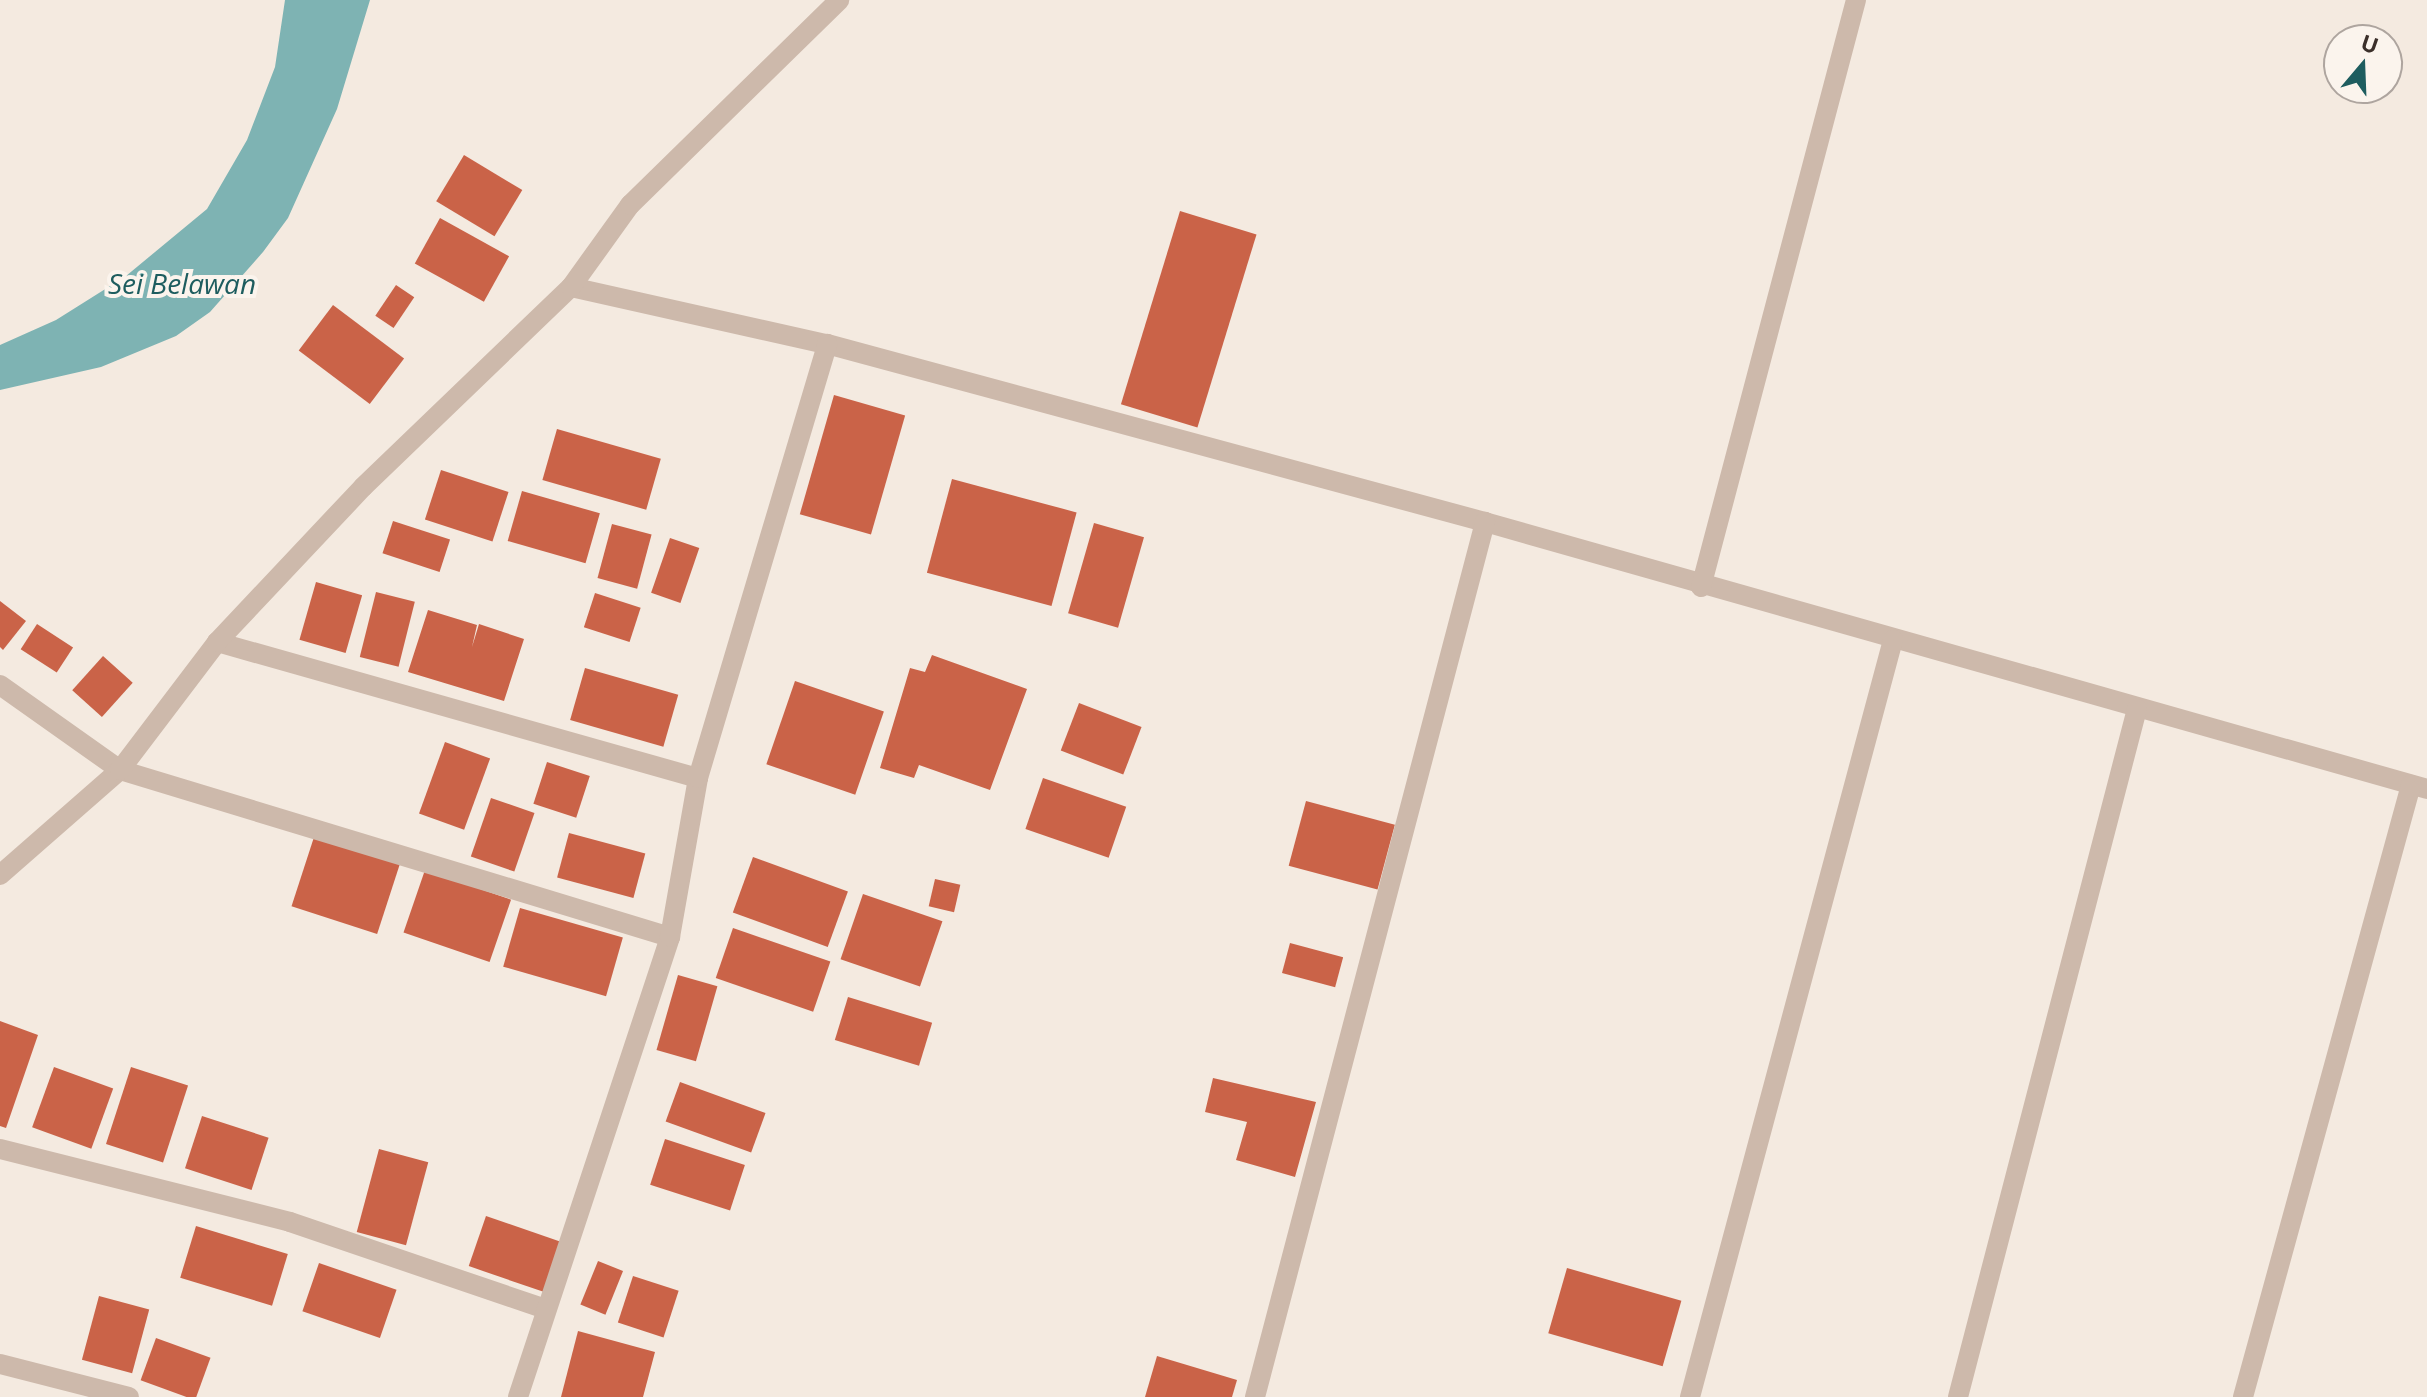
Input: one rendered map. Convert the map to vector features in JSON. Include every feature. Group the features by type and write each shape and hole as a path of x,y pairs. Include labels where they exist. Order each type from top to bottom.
{"street":[{"path":"0,875 120,770 217,642 363,487 571,287 630,205 839,0"},
{"path":"1701,587 1856,0"},
{"path":"571,287 827,344 1485,522 1701,587 2419,787 2243,1397"},
{"path":"518,1397 670,937 698,778 827,344"},
{"path":"1255,1397 1485,522"},
{"path":"1690,1397 1893,640"},
{"path":"217,642 698,778"},
{"path":"0,685 120,770 670,937"},
{"path":"1958,1397 2137,709"},
{"path":"0,1149 290,1222 546,1309"},
{"path":"0,1364 129,1397"}],"water":[{"name":"Sei Belawan","path":"285,0 370,0 337,109 288,218 263,252 210,312 176,336 101,367 0,390 0,345 56,320 126,276 207,209 247,140 275,67"}],"building":[{"path":"464,155 522,190 494,236 436,201"},
{"path":"1180,211 1257,234 1197,428 1121,404"},
{"path":"440,218 509,256 484,302 415,263"},
{"path":"396,285 414,297 394,328 375,316"},
{"path":"333,305 404,359 370,404 299,351"},
{"path":"834,395 905,415 871,535 800,514"},
{"path":"557,429 661,459 646,510 542,480"},
{"path":"441,470 509,492 492,541 425,519"},
{"path":"952,479 1077,512 1051,606 927,573"},
{"path":"522,491 600,513 586,563 508,541"},
{"path":"393,521 450,540 440,572 382,553"},
{"path":"1094,523 1144,537 1118,628 1068,613"},
{"path":"612,524 652,535 637,589 598,578"},
{"path":"670,538 699,548 680,603 651,593"},
{"path":"316,582 362,595 346,653 299,640"},
{"path":"376,592 415,602 399,667 360,657"},
{"path":"595,593 641,608 630,642 584,627"},
{"path":"0,601 26,621 3,650 0,647"},
{"path":"428,610 477,625 472,647 479,624 524,639 504,701 408,672"},
{"path":"37,624 73,647 57,673 21,649"},
{"path":"932,655 1027,689 990,790 919,765 914,778 880,768 910,668 925,672"},
{"path":"103,656 133,683 102,717 72,690"},
{"path":"585,668 678,695 663,747 570,720"},
{"path":"795,681 884,712 855,795 766,764"},
{"path":"1079,703 1142,727 1123,775 1061,751"},
{"path":"445,742 490,758 464,830 419,813"},
{"path":"547,762 590,776 576,818 533,804"},
{"path":"1043,778 1126,807 1109,858 1025,829"},
{"path":"491,798 534,813 514,872 471,857"},
{"path":"1306,801 1395,825 1378,890 1289,866"},
{"path":"569,833 645,853 633,898 557,877"},
{"path":"315,834 401,862 377,934 292,906"},
{"path":"753,857 848,892 828,947 733,912"},
{"path":"425,870 511,900 490,962 404,932"},
{"path":"935,879 960,885 954,912 929,906"},
{"path":"863,894 942,921 920,987 841,959"},
{"path":"520,908 623,937 606,996 503,967"},
{"path":"733,928 830,962 813,1012 716,978"},
{"path":"1290,943 1343,957 1335,987 1282,973"},
{"path":"678,975 717,986 696,1061 657,1050"},
{"path":"848,997 932,1023 919,1066 835,1040"},
{"path":"0,1021 38,1035 6,1128 0,1126"},
{"path":"54,1067 113,1089 91,1149 32,1127"},
{"path":"131,1067 188,1086 163,1163 106,1144"},
{"path":"1213,1078 1316,1102 1295,1177 1236,1160 1247,1122 1205,1112"},
{"path":"680,1082 766,1113 751,1153 666,1121"},
{"path":"202,1116 269,1138 252,1190 185,1168"},
{"path":"665,1139 745,1165 730,1211 650,1185"},
{"path":"379,1149 428,1162 406,1245 357,1232"},
{"path":"486,1216 561,1242 543,1292 469,1266"},
{"path":"196,1226 288,1254 272,1306 180,1278"},
{"path":"598,1261 623,1271 605,1315 580,1305"},
{"path":"319,1263 397,1290 380,1338 302,1311"},
{"path":"1567,1268 1681,1301 1663,1366 1548,1333"},
{"path":"633,1276 679,1291 664,1337 618,1323"},
{"path":"99,1296 149,1309 132,1373 82,1360"},
{"path":"578,1331 655,1352 643,1397 561,1397"},
{"path":"156,1338 211,1358 196,1397 187,1397 141,1380"},
{"path":"1157,1356 1237,1380 1232,1397 1145,1397"}]}
